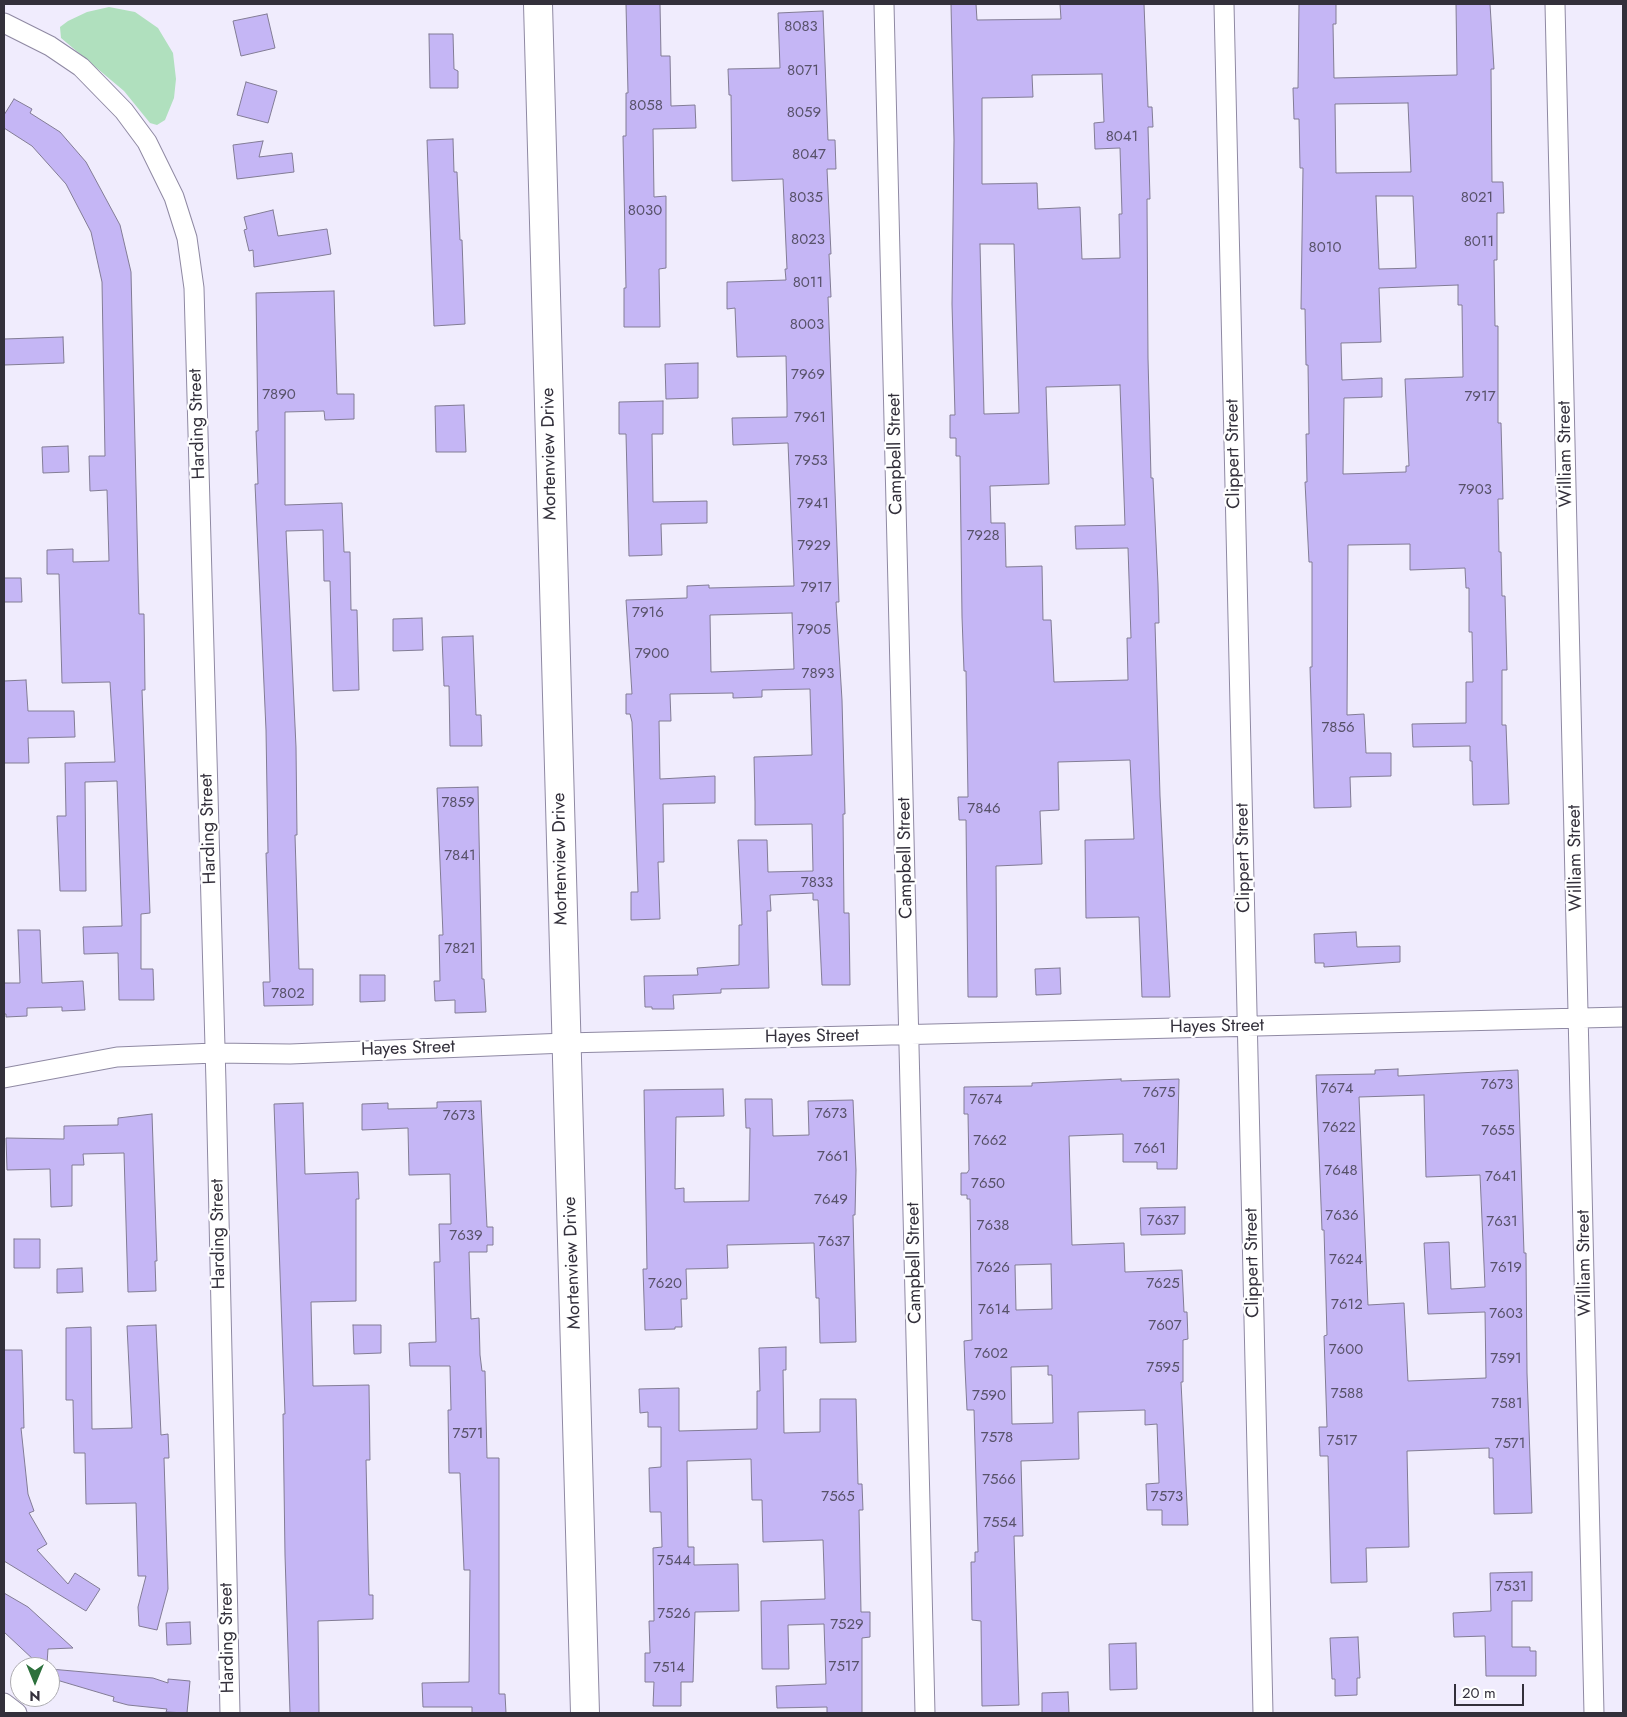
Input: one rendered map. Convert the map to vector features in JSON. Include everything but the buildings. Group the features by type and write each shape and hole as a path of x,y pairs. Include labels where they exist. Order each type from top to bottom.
{"street":[{"name":"Mortenview Drive","path":"538,4 585,1713"},
{"name":"Campbell Street","path":"884,4 925,1713"},
{"name":"Clippert Street","path":"1224,4 1263,1713"},
{"name":"William Street","path":"1555,4 1580,1019 1594,1713"},
{"name":"Harding Street","path":"4,24 50,46 81,67 124,111 161,167 174,197 187,238 194,288 215,1053 230,1713"},
{"name":"Hayes Street","path":"4,1078 117,1057 215,1053 290,1054 566,1043 1623,1017"},
{"path":"4,1703 17,1713"}],"green space":[{"path":"109,7 135,12 158,28 173,53 176,79 174,98 165,120 157,125 150,123 124,91 61,38 60,27 68,21 87,12"}]}
